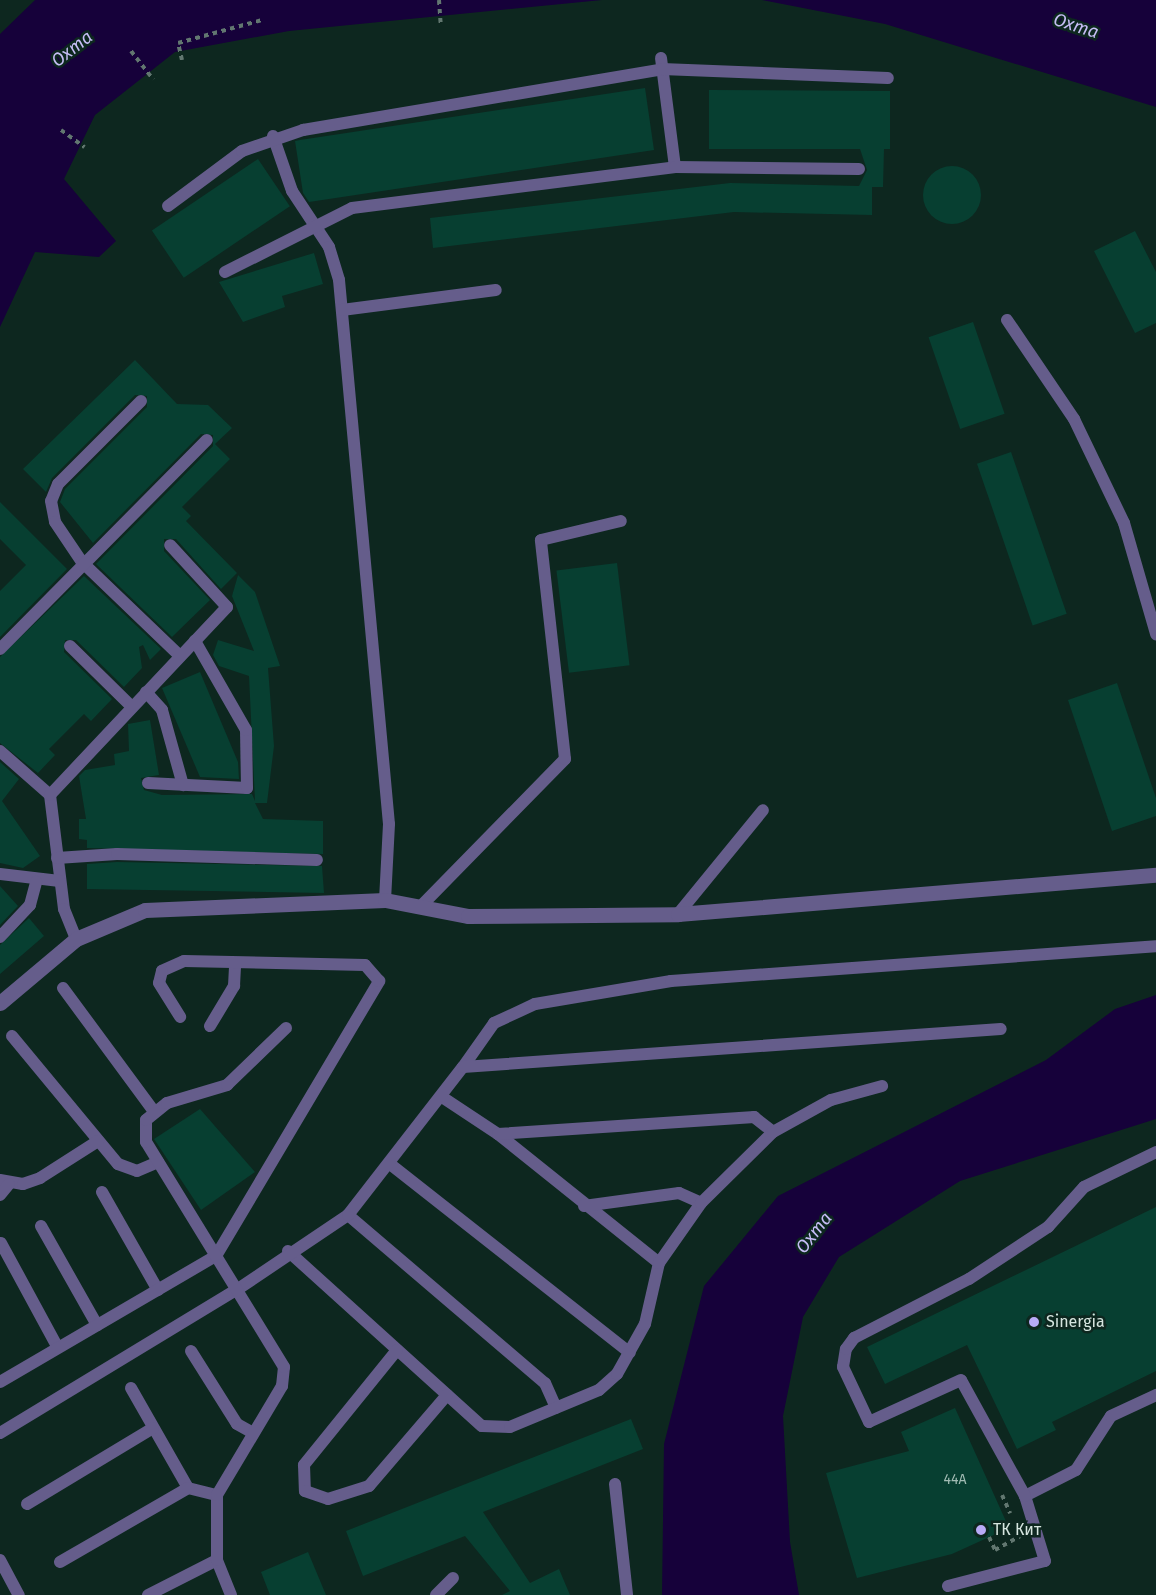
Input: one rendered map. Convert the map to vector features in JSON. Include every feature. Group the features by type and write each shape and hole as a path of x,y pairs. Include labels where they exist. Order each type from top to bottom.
{"street":[{"path":"0,1003 76,939 145,910 386,900 423,904 468,916 678,914 1156,875"}],"lane":[{"path":"661,64 675,167"},
{"path":"168,206 242,151 273,136 661,64 888,78"},
{"path":"273,136 280,166 311,225 329,248 342,310 389,824 386,900"},
{"path":"225,272 311,225 352,208 675,167 859,169"},
{"path":"342,310 496,290"},
{"path":"1007,320 1074,419 1124,523 1156,634"},
{"path":"141,401 58,484 51,501 55,522 82,562 180,656"},
{"path":"0,649 82,562 207,440"},
{"path":"423,904 565,759 541,540 621,521"},
{"path":"50,795 227,607 170,545"},
{"path":"148,783 247,788 246,730 195,641"},
{"path":"70,646 132,707"},
{"path":"146,692 162,710 183,785"},
{"path":"0,751 50,795 68,926 76,939"},
{"path":"678,914 764,810"},
{"path":"57,858 117,854 317,860"},
{"path":"0,874 36,882 60,881"},
{"path":"0,937 30,905 36,882"},
{"path":"0,1433 238,1289 288,1251 348,1215 442,1097 494,1023 534,1004 671,981 1156,946"},
{"path":"0,1382 216,1256 379,981 365,965 236,965 184,961 162,971 159,983 180,1017"},
{"path":"210,1026 231,994 236,965"},
{"path":"63,988 153,1110"},
{"path":"231,1595 217,1560 218,1495 282,1386 284,1367 146,1142 146,1120 153,1110 227,1085 286,1028"},
{"path":"463,1067 1001,1029"},
{"path":"12,1036 98,1141 127,1169 148,1169 158,1162"},
{"path":"288,1251 482,1426 495,1430 556,1408 599,1389 630,1353 645,1324 659,1263 701,1203 773,1132 831,1100 882,1086"},
{"path":"442,1097 498,1134 584,1206 659,1263"},
{"path":"498,1134 754,1117 773,1132"},
{"path":"0,1195 4,1182 40,1178 98,1141"},
{"path":"948,1586 1045,1561 1025,1496 961,1380 869,1422 843,1367 846,1349 854,1338 969,1279 1048,1227 1084,1187 1156,1152"},
{"path":"390,1164 630,1353"},
{"path":"102,1192 158,1290"},
{"path":"584,1206 679,1193 701,1203"},
{"path":"348,1215 545,1383 556,1408"},
{"path":"41,1226 97,1325"},
{"path":"1,1243 58,1348"},
{"path":"397,1350 304,1466 305,1491 328,1499 369,1486 447,1395"},
{"path":"191,1352 237,1424 253,1433"},
{"path":"131,1388 188,1488"},
{"path":"1025,1496 1076,1470 1111,1416 1156,1395"},
{"path":"27,1504 153,1428"},
{"path":"615,1484 627,1595"},
{"path":"60,1562 188,1488 218,1495"},
{"path":"0,1560 19,1595"},
{"path":"148,1595 217,1560"},
{"path":"436,1595 453,1578"}],"path":[{"path":"439,0 441,26"},
{"path":"182,60 178,44 261,20"},
{"path":"131,51 153,79"},
{"path":"61,130 84,147"},
{"path":"1011,1516 997,1484 1014,1475"},
{"path":"989,1538 995,1550 1020,1538 1016,1527"}],"water":[{"name":"Охта","path":"35,0 602,0 289,31 175,52 95,115 64,179 116,241 99,257 35,252 0,327 0,34"},
{"name":"Охта","path":"762,0 1156,0 1156,107 885,24"},
{"name":"Охта","path":"1156,995 1156,1119 960,1181 839,1257 803,1317 783,1416 790,1542 799,1595 662,1595 664,1444 704,1286 778,1196 1046,1060 1115,1009"}],"building":[{"path":"645,88 654,150 309,202 303,193 295,141"},
{"path":"709,90 890,91 890,149 884,149 883,187 872,187 872,215 734,212 433,248 430,218 730,183 859,186 867,170 860,149 709,149"},
{"path":"258,159 290,206 184,278 152,231"},
{"path":"952,166 963,168 976,179 981,195 979,206 968,219 952,224 941,222 928,211 923,195 925,184 936,171"},
{"path":"1135,231 1156,272 1156,323 1135,333 1094,251"},
{"path":"314,253 323,284 282,296 285,307 243,322 219,282"},
{"path":"973,322 1005,414 960,429 929,337"},
{"path":"135,360 177,404 208,405 232,428 215,444 230,459 182,507 191,516 186,521 237,573 221,589 176,539 164,539 164,551 210,600 172,637 96,564 213,446 213,435 201,434 93,543 60,502 65,489 147,407 147,396 135,395 52,478 46,492 23,469"},
{"path":"1011,452 1067,614 1033,625 977,464"},
{"path":"0,502 67,569 0,637 0,591 26,565 0,539"},
{"path":"617,563 630,665 569,673 556,570"},
{"path":"238,575 255,592 280,666 268,668 274,746 267,803 255,803 263,819 323,821 323,854 87,848 87,840 79,839 79,819 86,819 79,776 85,770 115,765 114,754 129,751 128,724 150,720 159,775 141,778 144,790 162,795 252,794 255,801 249,676 219,666 213,655 218,640 254,651 232,596"},
{"path":"84,576 161,649 150,660 143,645 139,647 142,668 124,687 76,640 65,640 64,652 112,699 91,721 84,714 49,749 55,755 38,773 0,743 0,657"},
{"path":"200,672 238,762 239,779 200,777 162,688"},
{"path":"1117,683 1156,798 1156,816 1112,831 1068,700"},
{"path":"0,762 19,779 2,801 40,856 23,868 0,863"},
{"path":"117,862 322,866 324,893 87,889 87,864"},
{"path":"0,886 18,906 0,925"},
{"path":"29,918 44,936 0,974 0,945"},
{"path":"200,1109 255,1172 201,1210 154,1139"},
{"name":"Sinergia","path":"1156,1207 1156,1371 1052,1422 1056,1430 1017,1449 967,1345 885,1384 867,1347"},
{"path":"955,1408 1009,1528 952,1554 857,1578 826,1473 909,1451 901,1432"},
{"path":"631,1419 643,1449 483,1512 530,1583 559,1569 570,1595 502,1595 510,1591 465,1536 363,1576 346,1531"},
{"path":"308,1552 326,1595 270,1595 261,1572"}],"place":[{"name":"Sinergia","path":"1034,1322"},
{"name":"ТК Кит","path":"981,1530"}]}
